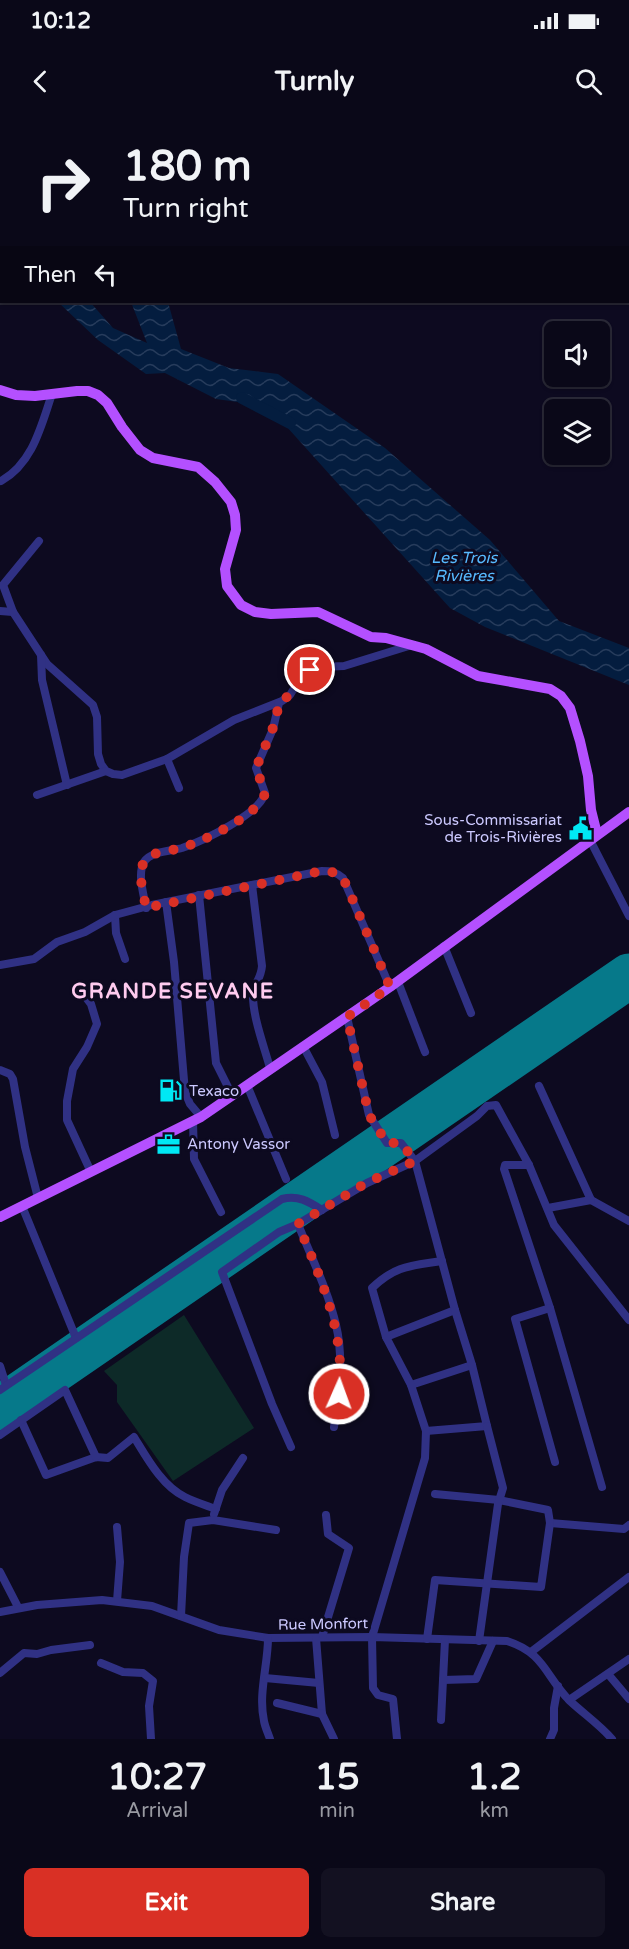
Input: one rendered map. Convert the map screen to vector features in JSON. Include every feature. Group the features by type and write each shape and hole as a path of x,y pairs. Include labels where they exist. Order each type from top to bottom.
{"main road":[{"path":"0,390 16,395 35,396 88,391 98,395 107,403 140,450 153,458 198,468 216,482 231,502 235,514 237,530 225,569 227,586 241,605 255,612 270,614 318,612 371,637 386,638 426,649 478,676 550,689 561,696 570,708 580,741 588,776 594,837"},
{"path":"0,1217 197,1119 394,985 629,812"}],"street":[{"path":"1,481 18,469 29,454 52,394"},
{"path":"39,541 3,585 13,612 41,655 54,671 93,705 98,724 98,754 106,771"},
{"path":"0,611 13,612"},
{"path":"37,795 106,771 122,775 167,759 234,720 279,703 290,695 300,679 310,670 344,666 412,645"},
{"path":"41,655 42,680 67,785"},
{"path":"146,908 141,870 144,861 151,855 194,843 238,821 260,804 265,793 256,768 275,723 279,703"},
{"path":"167,759 179,788"},
{"path":"594,837 629,916"},
{"path":"0,965 34,959 57,942 85,932 115,915 166,902 322,871 338,873 346,884 425,1052"},
{"path":"252,885 262,966 253,996 270,1068"},
{"path":"199,895 216,1063 232,1095"},
{"path":"166,902 177,984 184,1092 197,1119 194,1160 221,1212"},
{"path":"115,915 116,933 125,959"},
{"path":"444,946 471,1013"},
{"path":"78,987 91,1004 97,1024 87,1047 73,1069 67,1101 67,1120 91,1172"},
{"path":"347,1017 369,1115 387,1143 401,1143 415,1161 455,1311 472,1365 503,1488 499,1500 479,1641"},
{"path":"303,1046 322,1082 335,1135"},
{"path":"0,1070 10,1074 13,1079 29,1164 38,1198"},
{"path":"247,1085 286,1179"},
{"path":"540,1086 591,1200 629,1221"},
{"path":"291,1448 222,1272 279,1232 298,1224 366,1183 415,1161 492,1104 496,1105 529,1165 554,1225 629,1320"},
{"path":"529,1165 505,1165 504,1169 550,1308 602,1487"},
{"path":"0,1366 3,1388 282,1199 290,1197 305,1199 322,1210"},
{"path":"548,1208 591,1200"},
{"path":"22,1206 76,1338"},
{"path":"298,1224 326,1292 336,1326 341,1377 334,1427"},
{"path":"397,1739 393,1699 378,1695 373,1688 372,1637 425,1458 426,1431 411,1385 386,1337 372,1288 397,1268 442,1260"},
{"path":"550,1308 515,1319 555,1462"},
{"path":"386,1337 455,1311"},
{"path":"411,1385 472,1365"},
{"path":"0,1435 65,1390 96,1457"},
{"path":"21,1420 46,1475 96,1457 108,1458 134,1437 159,1476 173,1489 183,1497 216,1509"},
{"path":"426,1431 487,1426"},
{"path":"213,1520 222,1490 243,1458"},
{"path":"427,1639 435,1580 541,1587 550,1523 548,1510 499,1500 435,1494"},
{"path":"326,1515 328,1534 349,1548 319,1638 322,1714 334,1739"},
{"path":"181,1616 184,1557 189,1523 213,1520 276,1530"},
{"path":"550,1523 624,1529 629,1525"},
{"path":"117,1527 120,1562 117,1601"},
{"path":"0,1572 18,1607"},
{"path":"531,1652 629,1577"},
{"name":"Rue Monfort","path":"0,1612 18,1607 81,1601 117,1601 152,1606 219,1630 268,1638 372,1637 507,1641 531,1652 569,1700 612,1739"},
{"path":"268,1638 268,1659 263,1691 264,1720 270,1739"},
{"path":"441,1720 445,1640"},
{"path":"443,1680 473,1681 476,1679 493,1641"},
{"path":"0,1673 24,1653 37,1654 90,1645"},
{"path":"569,1700 629,1659"},
{"path":"101,1663 123,1672 143,1673 153,1680 149,1706 150,1739"},
{"path":"608,1674 629,1699"},
{"path":"265,1678 319,1683"},
{"path":"550,1739 554,1730 554,1708 558,1686"},
{"path":"277,1703 322,1714"}],"green space":[{"path":"184,1315 254,1428 173,1481 117,1402 117,1385 104,1371"}],"water":[{"name":"Les Trois Rivières","path":"59,303 91,303 113,328 147,343 131,303 168,303 181,349 229,368 278,374 385,448 490,540 559,621 629,648 629,685 485,627 450,608 268,406 216,399 165,373 146,374 98,340"}],"waterway":[{"name":"Les Trois Rivières","path":"242,398 290,423"}],"runway":[{"path":"0,1408 629,976"}],"place":[{"name":"Sous-Commissariat de Trois-Rivières","path":"580,829"},
{"name":"Texaco","path":"171,1091"},
{"name":"Antony Vassor","path":"169,1144"}],"district":[{"name":"GRANDE SEVANE","path":"173,991"}],"route":[{"path":"310,670 300,679 290,695 279,703 275,723 256,768 265,793 260,804 238,821 194,843 151,855 144,861 141,877 146,908 199,895 322,871 338,873 346,884 390,987 347,1017 369,1115 387,1143 401,1143 415,1161 366,1183 298,1224 326,1292 336,1326 341,1377 339,1394"}]}
